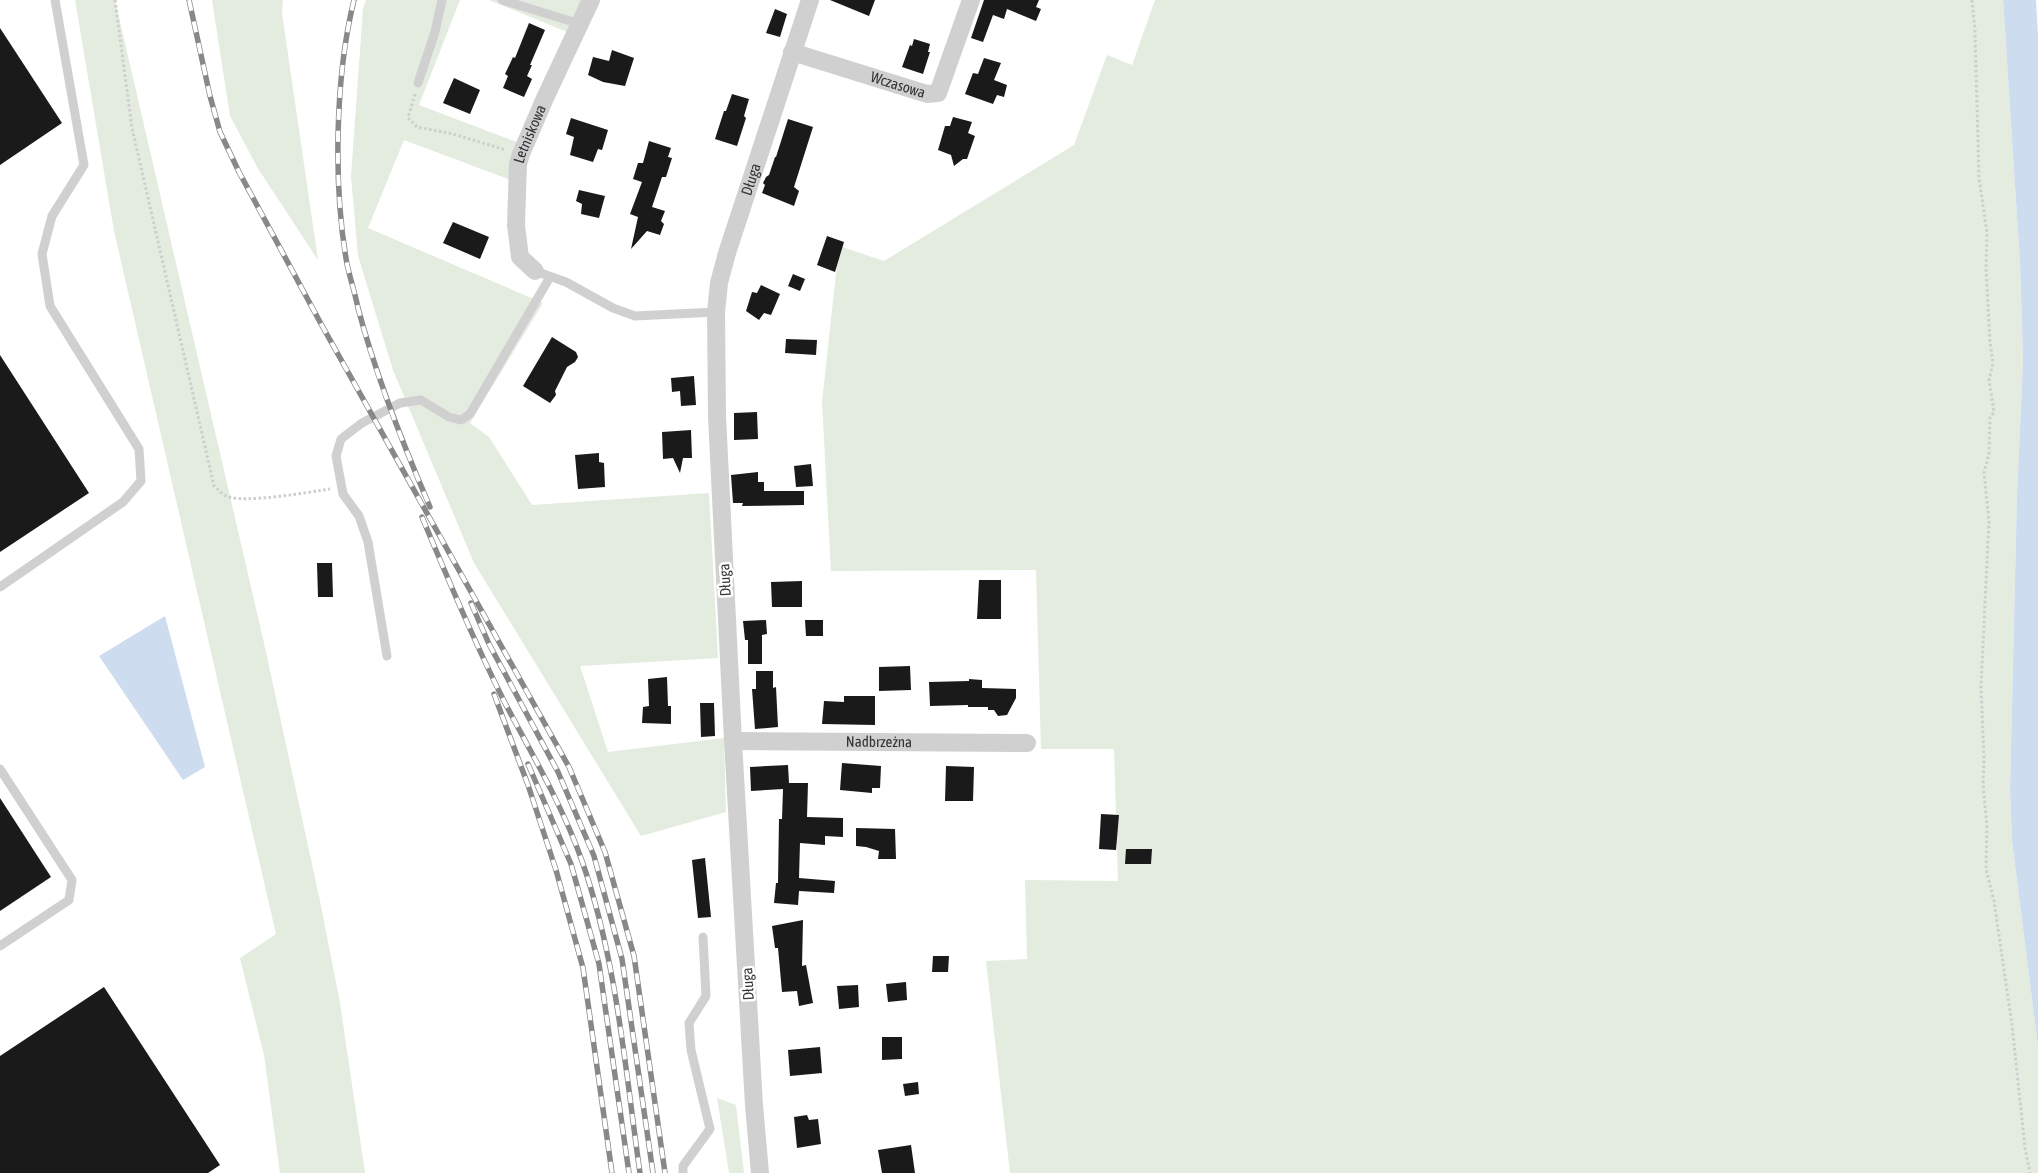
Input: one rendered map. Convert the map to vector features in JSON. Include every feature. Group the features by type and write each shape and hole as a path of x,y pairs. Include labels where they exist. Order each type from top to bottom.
{"street":[{"name":"Letniskowa","path":"543,274 520,257 516,216 518,164 545,98 591,0"},
{"name":"Długa","path":"760,1173 754,1105 733,742 717,416 716,312 719,284 726,253 810,0"},
{"name":"Wczasowa","path":"792,52 927,94 938,93 971,0"},
{"name":"Nadbrzeżna","path":"733,742 1027,743"}],"lane":[{"path":"0,587 123,502 141,481 139,449 50,306 42,254 52,216 84,165 55,0"},
{"path":"418,84 435,32 442,0"},
{"path":"502,0 580,24"},
{"path":"386,656 368,542 359,516 343,494 336,456 341,439 362,423 400,402 421,400 449,417 461,420 470,414 543,274 566,282 606,305 635,316 716,312"},
{"path":"0,769 72,880 69,900 0,946"},
{"path":"683,1173 683,1166 699,1142 710,1130 691,1050 689,1023 706,996 703,937"}],"path":[{"path":"115,0 132,128 214,486 226,496 248,498 271,497 342,487"},
{"path":"1972,0 1975,32 1980,178 1987,233 1986,269 1993,363 1989,380 1994,412 1990,418 1989,454 1984,473 1989,521 1981,686 1983,784 1987,827 1986,870 1994,901 2012,1025 2025,1148 2030,1173"},
{"path":"418,84 408,118 417,127 452,134 521,154"}],"shaded area":[{"path":"75,0 115,0 264,643 320,901 340,1003 365,1173 280,1173 264,1055 240,958 276,934 114,231"},
{"path":"212,0 283,0 282,13 318,260 257,167 230,116"},
{"path":"366,0 460,0 419,105 519,143 511,180 404,140 368,228 543,303 470,423 489,437 532,505 709,493 718,658 580,666 608,752 724,738 726,812 641,836 474,563 393,370 358,256 351,176 363,9"},
{"path":"489,0 598,0 582,38"},
{"path":"1155,0 2003,0 2020,263 2023,361 2017,494 2010,790 2012,841 2038,1047 2038,1173 1010,1173 986,961 1027,959 1025,880 1118,881 1114,749 1041,749 1036,570 831,571 822,402 839,246 884,261 1074,145 1107,55 1132,65"},
{"path":"717,1098 736,1105 744,1173 729,1173"}],"water":[{"path":"2003,0 2036,0 2038,36 2038,1047 2012,841 2010,790 2017,494 2023,361 2020,263"},
{"path":"165,616 205,767 183,780 99,656"}],"building":[{"path":"830,0 875,0 869,16"},
{"path":"984,0 1039,0 1036,7 1041,9 1036,21 1007,9 1004,19 993,15 983,42 971,38"},
{"path":"775,9 787,14 780,37 766,33"},
{"path":"529,23 545,30 530,65 532,65 527,76 532,79 524,97 503,88 508,76 505,74 513,57 515,58"},
{"path":"0,28 62,123 0,165"},
{"path":"914,39 930,44 928,52 930,52 923,74 902,67"},
{"path":"612,50 634,58 625,86 603,82 588,75 593,57 609,61"},
{"path":"984,58 1001,63 994,80 1007,85 1004,97 997,95 993,104 965,94 973,73 978,74"},
{"path":"454,78 480,90 470,114 443,103"},
{"path":"732,94 749,99 744,116 746,118 737,146 715,139"},
{"path":"953,117 972,122 968,133 975,136 967,159 963,159 954,166 951,155 938,150 945,126 950,126"},
{"path":"571,118 608,130 602,150 598,149 593,162 570,155 574,137 566,134"},
{"path":"788,119 813,127 794,187 799,191 794,206 762,193 765,185 763,183 769,175"},
{"path":"649,141 671,148 668,157 672,158 666,177 662,177 652,207 665,211 661,221 664,224 660,235 647,231 631,249 638,217 630,214 642,182 633,179 638,163 643,163"},
{"path":"579,190 605,196 599,218 581,214 582,204 576,201"},
{"path":"453,222 489,237 480,259 443,243"},
{"path":"827,236 844,242 835,272 817,265"},
{"path":"793,274 805,279 800,291 788,286"},
{"path":"761,285 780,294 771,315 764,313 759,320 746,311 752,292 757,293"},
{"path":"552,337 576,352 578,357 575,362 567,367 555,391 556,395 550,403 523,386"},
{"path":"786,339 817,340 816,355 785,353"},
{"path":"0,355 89,493 0,552"},
{"path":"694,376 696,405 681,406 680,391 672,392 671,378"},
{"path":"757,412 758,439 734,440 734,413"},
{"path":"691,430 692,458 683,458 680,473 673,458 663,459 662,432"},
{"path":"599,453 599,462 604,463 605,487 578,489 575,455"},
{"path":"811,464 813,486 796,487 794,466"},
{"path":"758,472 758,482 764,482 764,491 804,491 804,505 742,506 743,503 733,503 731,475"},
{"path":"317,563 332,563 333,597 318,597"},
{"path":"979,580 1001,580 1001,619 977,619"},
{"path":"802,581 802,607 772,607 771,582"},
{"path":"766,620 767,634 762,635 762,664 748,664 748,640 745,640 743,621"},
{"path":"805,620 823,620 823,636 806,636"},
{"path":"910,666 911,690 879,691 879,667"},
{"path":"756,671 773,671 773,688 776,687 778,727 755,729 752,689 756,689"},
{"path":"667,677 668,706 671,706 671,724 642,723 643,707 649,706 648,679"},
{"path":"969,679 982,680 982,688 1016,689 1016,698 1007,715 998,716 994,710 988,710 988,707 968,707 968,705 930,706 929,682 969,681"},
{"path":"844,696 875,696 875,725 822,724 824,701 844,702"},
{"path":"700,703 714,703 715,736 701,737"},
{"path":"842,763 881,766 880,788 872,788 872,793 840,790"},
{"path":"788,765 789,783 808,783 807,817 843,818 843,837 825,836 825,845 800,843 799,878 835,881 834,893 799,891 798,905 774,903 776,883 778,883 779,819 782,819 783,789 751,791 750,767"},
{"path":"946,766 974,767 973,801 945,801"},
{"path":"0,798 51,877 0,911"},
{"path":"1101,814 1119,815 1116,850 1099,849"},
{"path":"856,828 895,829 896,859 878,859 879,851 856,846"},
{"path":"1126,849 1152,849 1151,864 1125,864"},
{"path":"705,858 711,917 698,918 692,860"},
{"path":"803,920 802,966 806,965 813,1003 799,1006 797,991 782,992 778,948 775,948 772,926"},
{"path":"933,956 949,956 948,972 932,972"},
{"path":"906,982 907,1000 888,1002 886,984"},
{"path":"858,985 859,1007 839,1009 837,986"},
{"path":"104,987 220,1165 208,1173 0,1173 0,1056"},
{"path":"882,1037 902,1037 902,1059 882,1060"},
{"path":"820,1047 822,1073 790,1076 788,1050"},
{"path":"918,1082 919,1094 905,1096 903,1084"},
{"path":"807,1115 809,1120 818,1119 821,1144 797,1148 794,1117"},
{"path":"911,1145 915,1173 882,1173 878,1150"}],"railway":[{"path":"189,0 210,96 220,132 239,172 320,322 569,767 605,852 634,956 665,1173"},
{"path":"354,0 343,63 338,132 340,201 347,264 381,384 430,507"},
{"path":"422,517 482,656 556,799 582,861 604,937 612,976 640,1173"},
{"path":"471,603 489,644 558,772 594,856 622,959 653,1173"},
{"path":"494,694 528,785 556,870 583,968 612,1173"},
{"path":"528,764 571,864 599,964 629,1173"}]}
